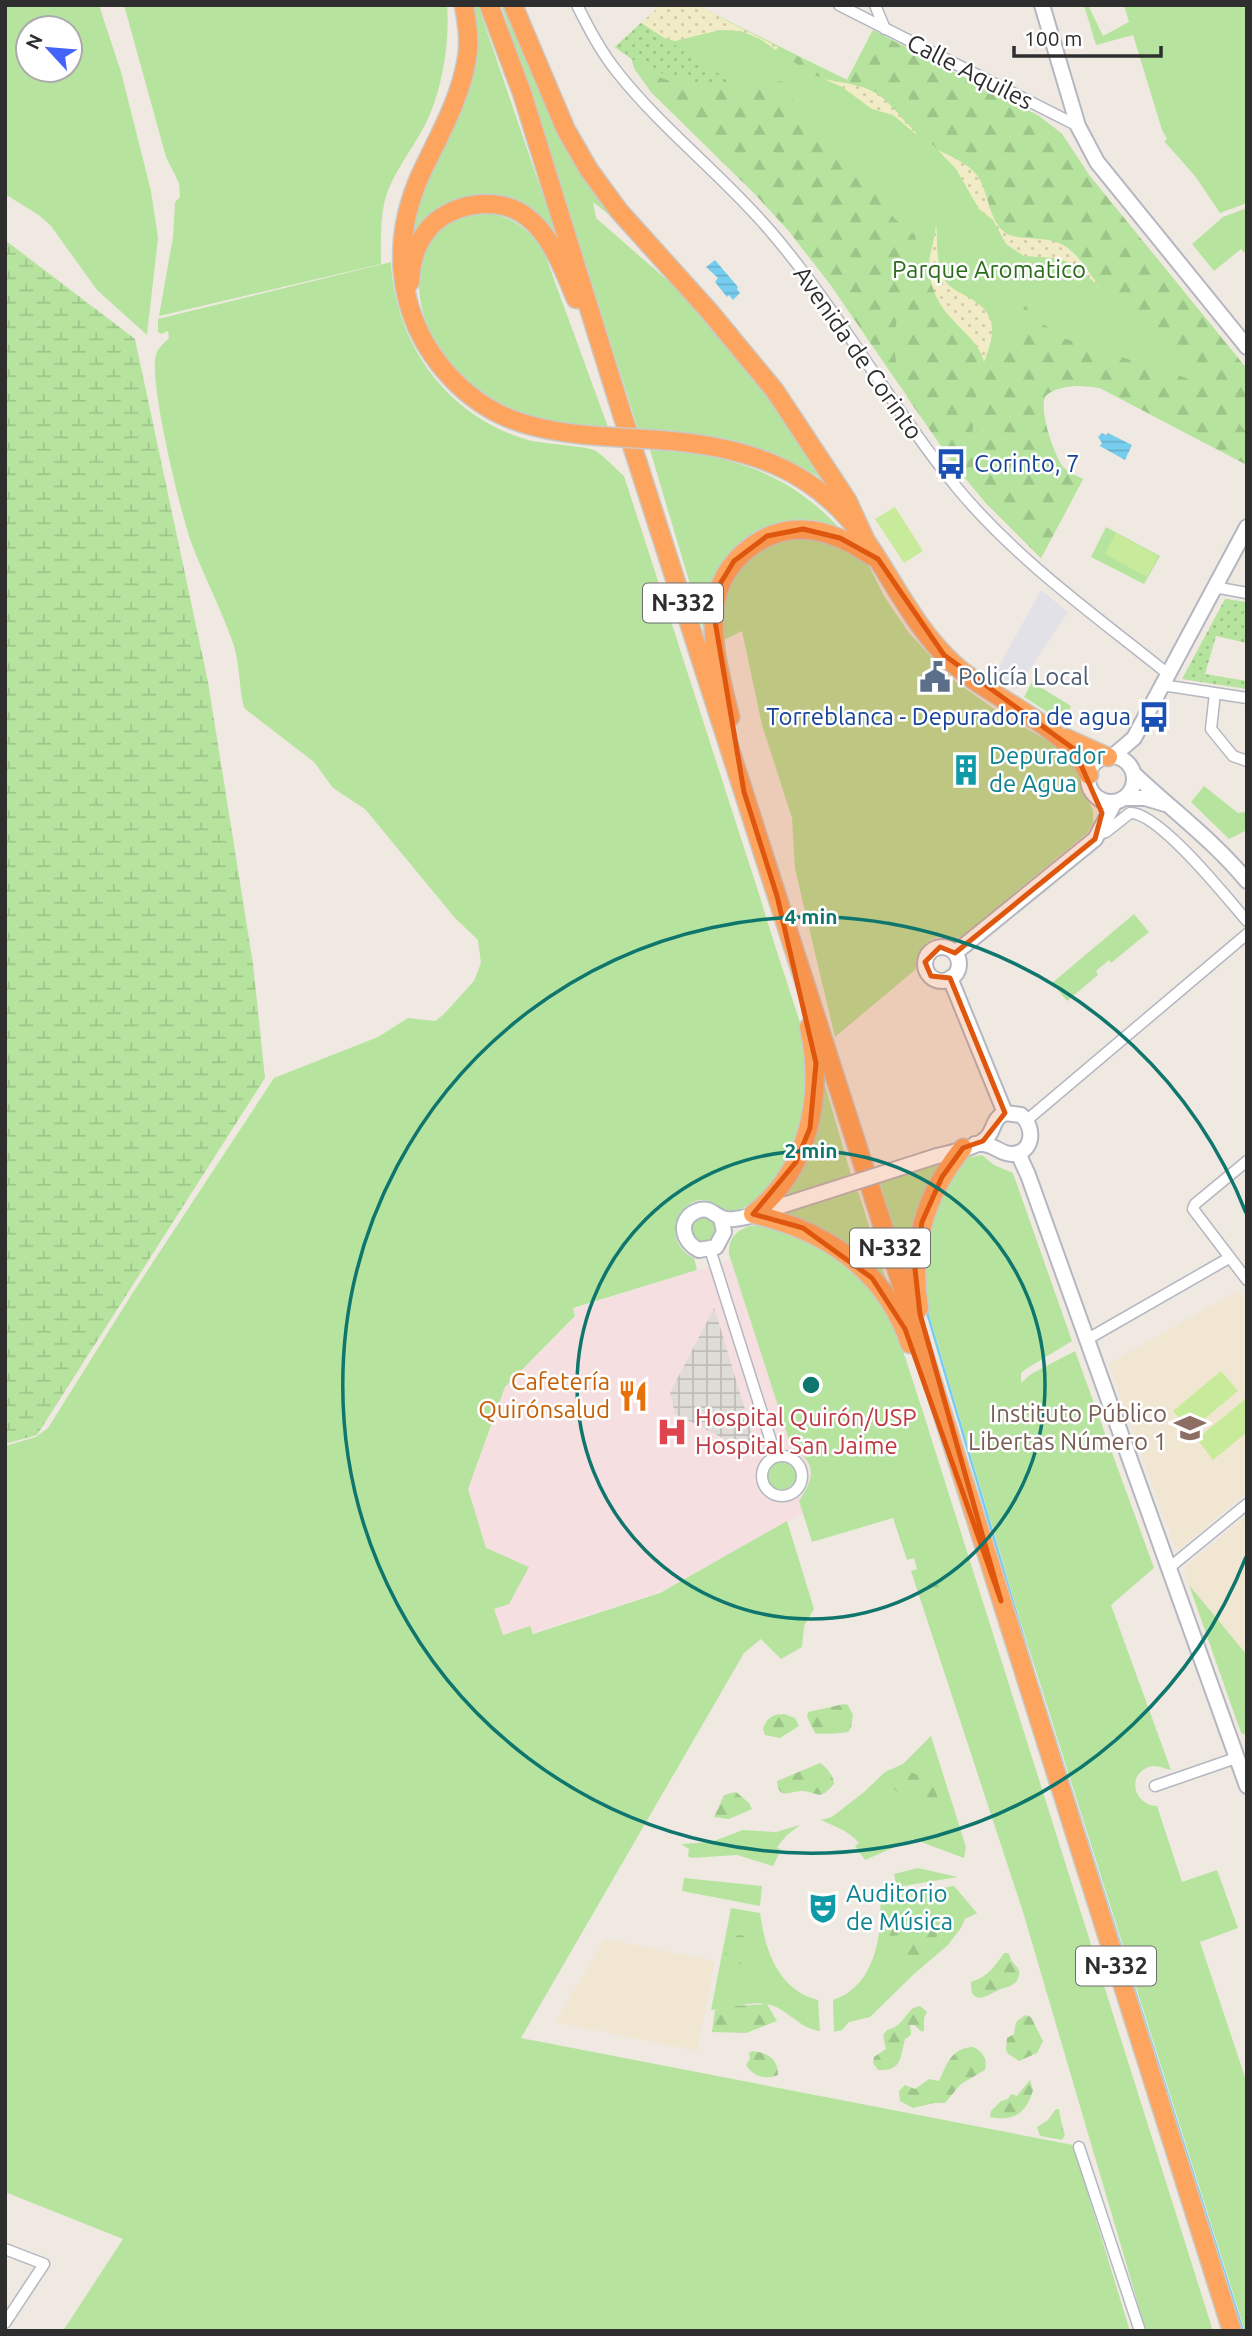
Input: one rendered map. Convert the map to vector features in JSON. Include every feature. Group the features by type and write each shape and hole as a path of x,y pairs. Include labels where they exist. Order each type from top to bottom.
{"highway":[{"path":"464,5 469,35 463,78 447,121 412,197 401,246 402,281 413,321 429,350 450,377 462,390 491,411 534,428 598,436 701,443 729,448 782,467 813,486 844,514 865,539 917,623 944,655 983,687 1058,735 1079,754 1088,775"},
{"name":"N-332","path":"489,5 522,93 1232,2331"},
{"path":"513,5 566,130 589,170 619,211 709,311 775,391 847,500 865,539"},
{"path":"413,321 411,266 415,250 427,230 443,217 467,206 494,205 524,214 556,254 583,316 612,397 622,414"},
{"path":"744,792 741,763 720,669 715,630 716,599 727,573 734,561 757,542 776,532 790,529 827,533 878,559"},
{"path":"1058,735 1110,756"},
{"path":"745,1216 776,1190 796,1162 810,1128 816,1089 816,1063 811,1038 782,934 777,896"},
{"name":"N-332","path":"969,1146 942,1177 922,1222 916,1258 916,1288 920,1314 1001,1601"},
{"path":"745,1216 788,1222 818,1235 851,1258 872,1278 889,1301 905,1329 1001,1601"}],"street":[{"name":"Avenida de Corinto","path":"577,5 601,51 627,84 732,188 772,233 827,304 920,441 960,491 1018,553 1165,680"},
{"path":"839,5 886,29"},
{"name":"Calle Aquiles","path":"875,5 886,29 1078,126"},
{"path":"1042,5 1078,126 1097,162 1247,347"},
{"path":"1247,527 1133,739 1093,765 1088,775 1091,791 1099,799 1101,828 1105,832 1130,813 1143,815 1188,852 1247,921"},
{"path":"1214,587 1247,593"},
{"path":"1165,680 1247,698"},
{"path":"1215,693 1211,729 1233,756 1247,761"},
{"path":"955,953 1101,828 1120,800 1132,789 1133,739"},
{"path":"1110,756 1124,760 1168,805 1207,836 1247,881"},
{"path":"1099,799 1145,798 1168,805"},
{"path":"1027,1120 1247,934"},
{"path":"940,947 951,949 955,953 959,967 950,978 940,981 931,976 925,962 930,952 940,947"},
{"path":"950,978 1004,1114"},
{"path":"1016,1113 1027,1120 1031,1138 1017,1153 1005,1153 992,1140 994,1121 1004,1114 1016,1113"},
{"path":"722,1225 992,1140"},
{"path":"1017,1153 1028,1175 1169,1568 1241,1754 1247,1786"},
{"path":"1247,1161 1193,1208 1247,1280"},
{"path":"705,1209 711,1211 722,1225 720,1243 710,1249 699,1250 689,1243 684,1233 686,1221 694,1212 705,1209"},
{"path":"710,1249 776,1458"},
{"path":"1086,1340 1230,1258"},
{"path":"776,1458 791,1459 801,1470 800,1485 788,1495 773,1494 764,1482 766,1465 776,1458"},
{"path":"1169,1568 1247,1504"},
{"path":"1155,1786 1241,1754"},
{"path":"1079,2147 1140,2331"},
{"path":"5,2249 44,2264 5,2323"}],"highlighted area":[{"path":"803,529 840,538 878,559 944,655 1074,749 1102,813 1095,839 955,953 940,947 925,962 931,976 950,978 1005,1113 983,1141 963,1148 942,1177 922,1222 915,1269 920,1314 1001,1601 905,1329 872,1278 803,1228 753,1214 796,1162 810,1128 816,1063 777,896 744,792 714,615 720,584 734,561 767,536"}],"shaded area":[{"path":"1041,590 1068,612 1016,690 993,677"},
{"name":"Hospital Quirón/USP Hospital San Jaime","path":"733,1259 869,1477 660,1592 485,1648 431,1592 505,1388 576,1316 573,1309"},
{"name":"Instituto Público Libertas Número 1","path":"1237,1291 1247,1297 1247,1492 1179,1549 1175,1547 1109,1364"},
{"path":"714,1308 759,1456 675,1414 670,1393"},
{"path":"1247,1516 1247,1655 1189,1585 1184,1568"},
{"path":"605,1939 715,1961 697,2051 555,2022"}],"green space":[{"path":"5,5 99,5 121,72 151,191 158,238 147,335 97,290 51,226 5,194"},
{"path":"124,5 447,5 446,51 436,99 424,127 387,193 382,219 381,264 159,316 173,237 175,202 180,197 179,183 166,157"},
{"path":"472,5 478,5 563,254 487,197 407,243 417,199 449,128"},
{"path":"501,5 507,5 629,231 593,202 596,218 691,301 746,364 827,482 758,448 690,433 638,429"},
{"name":"Parque Aromatico","path":"661,5 696,5 847,80 873,30 1039,116 1062,134 1089,175 1247,369 1247,465 1100,388 1072,386 1052,391 1044,400 1044,409 1052,443 1064,468 1083,479 1041,558 984,501 955,466 830,284 788,230 651,92 635,70 631,58 615,47"},
{"path":"1084,5 1088,5 1103,36 1129,22 1124,5 1247,5 1247,203 1220,213 1195,176 1164,141 1167,139 1133,35 1096,45"},
{"path":"641,23 724,77 739,83 689,81 658,72 628,57 615,47"},
{"path":"873,30 904,47 903,88 913,128 882,95 813,75 776,50 778,47 847,80"},
{"path":"908,49 1039,116 1062,134 1089,175 1247,369 1247,424 1213,387 1190,374 1154,329 1115,310 1083,265 1064,246 1049,239 1011,235 1003,230 994,218 979,179 973,171 938,150 920,132 907,92"},
{"path":"632,63 656,76 696,88 724,90 781,81 824,141 874,173 885,206 895,219 915,235 917,249 916,274 896,323 895,350 900,386 830,284 788,230 651,92"},
{"path":"1247,208 1247,255 1241,249 1214,271 1192,244 1223,217"},
{"path":"485,213 504,217 519,225 544,252 608,427 544,421 507,408 467,380 450,363 436,343 420,301 422,260 430,243 443,228 461,218"},
{"path":"5,240 135,339 208,682 253,964 265,1078 37,1435 5,1444"},
{"path":"391,262 403,321 415,348 431,373 451,395 473,414 499,429 528,440 596,451 624,476 800,1024 807,1055 802,1116 784,1165 774,1180 748,1206 730,1211 700,1200 693,1202 680,1213 675,1227 677,1242 694,1258 697,1270 573,1308 575,1316 505,1387 468,1489 486,1548 529,1567 509,1604 494,1609 503,1635 530,1626 533,1634 660,1593 787,1521 814,1609 804,1626 802,1647 781,1659 761,1639 744,1653 521,2038 1073,2145 1130,2331 63,2331 123,2239 5,2192 5,1446 36,1437 48,1428 132,1294 274,1078 378,1037 408,1018 435,1021 474,981 481,963 478,940 455,918 365,809 333,788 314,762 244,708 234,646 186,527 173,477 157,390 156,355 169,338 168,331 161,334 158,332 158,319"},
{"path":"928,265 932,286 941,305 975,343 984,362 976,395 973,427 977,492 955,466 907,397 900,353 900,331 910,298"},
{"path":"1019,298 1037,320 1066,339 1186,378 1206,389 1247,433 1247,465 1100,388 1072,386 1052,391 1046,395 1043,409 1052,443 1064,468 1083,479 1041,558 984,501 978,466 976,436 979,402 988,366 1005,354 1014,337 1019,318"},
{"path":"650,450 731,461 779,480 822,511 842,531 820,522 798,520 764,529 748,538 734,550 713,579 706,600 703,628"},
{"path":"895,507 923,551 904,563 875,519"},
{"path":"1106,527 1160,556 1144,584 1091,557"},
{"path":"1116,533 1158,556 1147,577 1105,554"},
{"path":"789,534 818,536 858,555 869,566 884,596 909,633 952,679 1000,713 1065,751 1079,771 1081,789 1093,810 1093,823 1087,833 961,937 938,937 927,942 917,957 916,969 835,1037 795,869 792,818 762,725 742,631 720,642 724,594 748,555"},
{"path":"1225,599 1247,602 1247,643 1216,636 1205,674 1247,681 1247,689 1182,679"},
{"path":"1032,682 1071,706 1063,722 1024,697"},
{"path":"1204,786 1238,813 1245,812 1247,830 1229,839 1191,802"},
{"path":"1134,914 1149,932 1111,963 1109,960 1096,971 1098,975 1067,1001 1052,983"},
{"path":"822,1075 851,1175 776,1199"},
{"path":"969,1154 971,1157 982,1155 994,1165 1013,1173 1072,1341 1021,1373 1021,1383 1031,1374 1075,1351 1154,1568 1111,1605 1171,1770 1152,1766 1142,1771 1135,1783 1138,1795 1143,1801 1157,1806 1182,1882 1217,1870 1238,1928 1200,1942 1247,2083 1247,2331 1024,1633 925,1301 927,1240 931,1222 944,1189"},
{"path":"940,1164 941,1167 908,1273 880,1182"},
{"path":"858,1191 889,1289 844,1244 819,1228 786,1215 786,1212"},
{"path":"704,1217 713,1221 717,1230 713,1239 704,1243 695,1239 691,1230 695,1221"},
{"path":"749,1226 769,1227 795,1234 848,1265 878,1298 897,1335 1213,2331 1146,2331 1023,1912 911,1571 917,1569 914,1558 907,1560 893,1518 812,1542 799,1501 810,1478 810,1467 790,1443 729,1254 734,1236"},
{"path":"1221,1371 1238,1391 1190,1431 1173,1411"},
{"path":"1245,1399 1247,1432 1213,1460 1197,1439"},
{"path":"782,1462 792,1466 796,1476 792,1486 782,1490 772,1486 768,1476 772,1466"},
{"path":"933,1583 942,1587 946,1596 942,1605 933,1609 924,1605 920,1596 924,1587"},
{"path":"1189,1585 1247,1655 1246,1735 1241,1733"},
{"path":"848,1705 853,1715 848,1732 815,1733 807,1717 808,1712"},
{"path":"784,1714 795,1718 799,1726 780,1738 765,1735 763,1729 768,1719"},
{"path":"931,1736 966,1847 964,1858 913,1839 865,1860 855,1846 859,1843 855,1839 821,1820 832,1817 885,1772 903,1764"},
{"path":"820,1763 830,1772 834,1781 825,1793 819,1795 798,1791 786,1794 780,1791 777,1781"},
{"path":"898,1770 914,1773 933,1786 938,1801 937,1810 915,1804 896,1791 890,1778"},
{"path":"736,1792 752,1809 729,1819 714,1817 724,1795"},
{"path":"800,1825 777,1847 781,1850 773,1866 737,1855 691,1858 688,1856 689,1849 681,1844 711,1842 743,1830 776,1832"},
{"path":"918,1868 958,1877 897,1887 894,1874"},
{"path":"684,1878 762,1886 760,1906 682,1891"},
{"path":"954,1886 977,1913 965,1919 948,1945 870,2017 849,2022 842,2030 834,2032 833,2000 858,1984 873,1958 880,1928 880,1898"},
{"path":"892,1907 906,1922 902,1932 896,1936 884,1934 882,1930 882,1919"},
{"path":"731,1908 760,1913 770,1954 783,1978 804,1995 818,2000 820,2031 805,2026 766,2004 711,2010"},
{"path":"932,1931 937,1934 936,1940 923,1960 907,1970 896,1962 892,1953 896,1947 908,1947 920,1933"},
{"path":"742,1935 747,1939 748,1947 744,1963 737,1965 725,1959 726,1947 731,1945 736,1936"},
{"path":"1004,1953 1008,1953 1019,1970 1017,1981 986,1996 977,1997 971,1982 987,1974"},
{"path":"767,2004 777,2021 746,2033 712,2032 715,2010"},
{"path":"920,2006 927,2012 924,2030 922,2032 910,2025 911,2035 905,2039 899,2062 892,2068 878,2070 873,2063 874,2057 886,2049 883,2035 899,2024 913,2008"},
{"path":"1025,2015 1031,2017 1043,2041 1037,2053 1019,2061 1008,2054 1007,2038 1014,2034 1016,2022"},
{"path":"973,2047 984,2056 985,2070 961,2084 945,2103 913,2108 900,2101 899,2091 905,2085 915,2089 929,2079 939,2081 947,2063 955,2054"},
{"path":"752,2051 771,2058 778,2075 756,2075 746,2065"},
{"path":"1030,2080 1033,2090 1023,2110 1012,2117 990,2117 991,2111 1001,2101 1008,2099 1011,2094 1017,2096"},
{"path":"1056,2109 1059,2109 1065,2135 1062,2140 1040,2136 1037,2127 1048,2120"}],"sand":[{"path":"661,5 696,5 778,47 776,50 741,31 720,30 675,41 664,38 641,23"},
{"path":"824,79 859,86 876,93 893,107 917,135 893,115 872,109 842,87"},
{"path":"938,150 962,162 980,179 994,218 1003,231 1015,236 1061,244 1083,263 1100,288 1075,264 1055,258 1024,256 1006,244 993,220 979,209 956,169"},
{"path":"936,223 942,276 952,288 982,307 991,321 992,336 984,362 975,344 947,314 934,291 929,266"}],"water":[{"path":"715,260 738,287 740,293 733,300 729,295 727,297 715,282 718,278 706,267"},
{"path":"1102,433 1108,433 1132,445 1125,460 1100,446 1102,443 1098,437"}],"waterway":[{"path":"926,1309 1034,1673 1243,2331"}],"place":[{"name":"Corinto, 7","path":"951,464"},
{"name":"Policía Local","path":"935,677"},
{"name":"Torreblanca - Depuradora de agua","path":"1154,717"},
{"name":"Depurador de Agua","path":"966,770"},
{"name":"Cafetería Quirónsalud","path":"633,1396"},
{"name":"Instituto Público Libertas Número 1","path":"1190,1428"},
{"name":"Hospital Quirón/USP Hospital San Jaime","path":"672,1432"},
{"name":"Auditorio de Música","path":"823,1908"}]}
